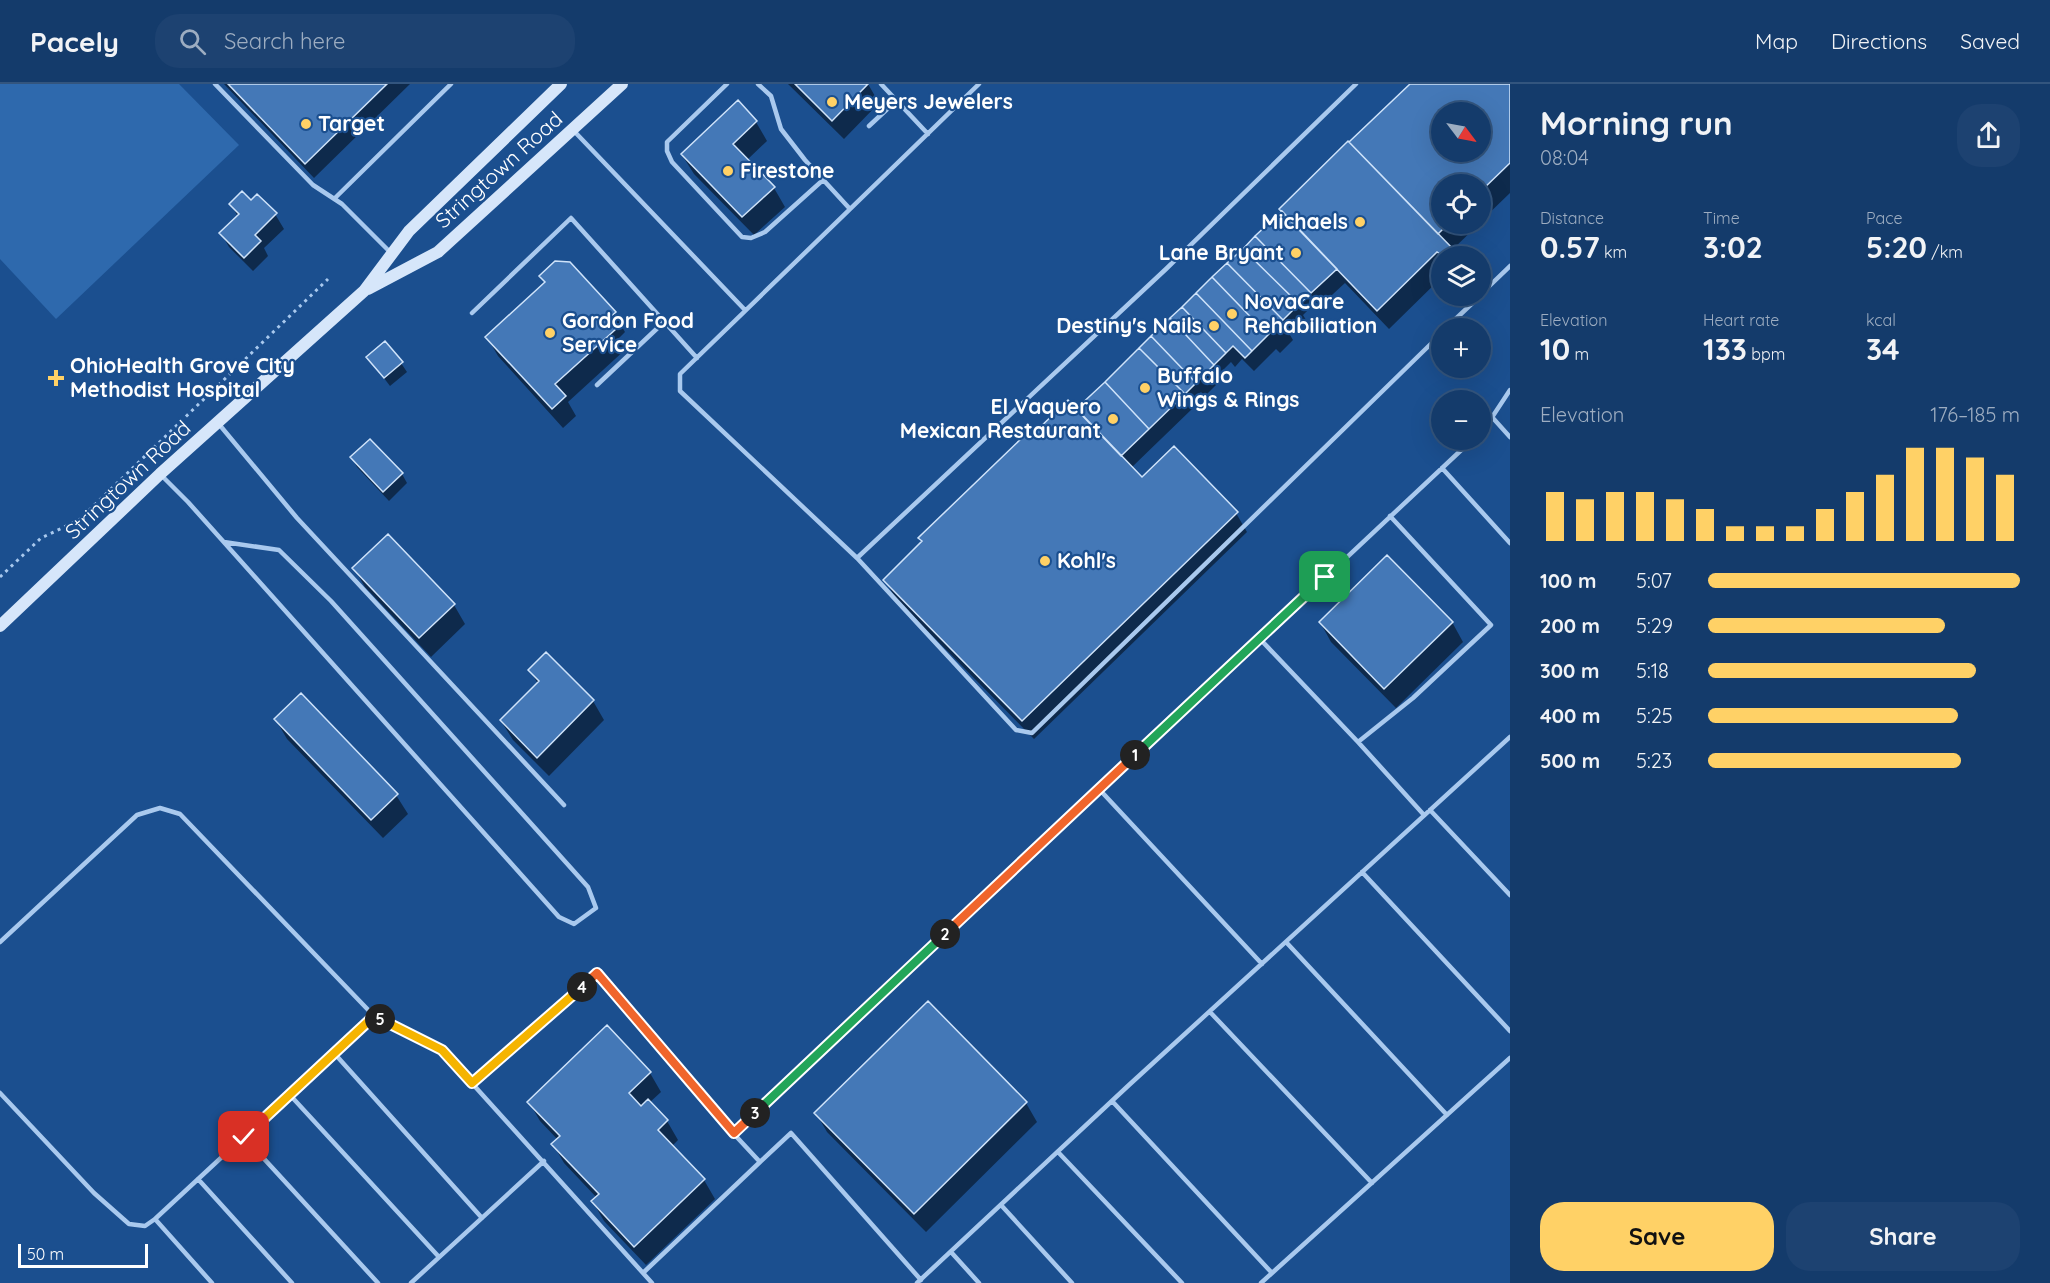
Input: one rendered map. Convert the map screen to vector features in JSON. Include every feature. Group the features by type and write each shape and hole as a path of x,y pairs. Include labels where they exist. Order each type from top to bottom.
{"main road":[{"name":"Stringtown Road","path":"0,626 160,474 364,291 410,231 561,84"},
{"name":"Stringtown Road","path":"364,291 438,252 622,84"}],"lane":[{"path":"216,84 313,185 342,204 392,254"},
{"path":"334,199 451,84"},
{"path":"728,84 667,142 667,151 672,162 742,237 751,238 765,232 824,180"},
{"path":"758,84 771,96 781,129 805,160 850,209"},
{"path":"881,84 928,134"},
{"path":"979,84 680,374 680,391 857,558 1016,730 1032,733 1431,344"},
{"path":"857,558 1166,269 1356,84"},
{"path":"869,126 897,100"},
{"path":"573,129 745,310"},
{"path":"472,313 571,218 697,358"},
{"path":"1491,284 1510,266"},
{"path":"1456,318 1469,306"},
{"path":"597,385 664,322"},
{"path":"1510,390 1492,417 1510,437"},
{"path":"218,423 297,518 564,806"},
{"path":"734,1133 1461,450"},
{"path":"1442,468 1510,543"},
{"path":"160,474 224,542 559,917 574,924 596,908 588,887 331,601 279,550 224,542"},
{"path":"1358,742 1413,698 1491,625 1390,516"},
{"path":"1260,639 1424,815"},
{"path":"643,1273 791,1133 919,1281 1112,1101 1510,738"},
{"path":"1099,789 1262,964"},
{"path":"0,942 137,815 160,808 180,814 374,1016 442,1050 652,1283"},
{"path":"1430,810 1510,895"},
{"path":"1362,872 1510,1031"},
{"path":"1286,942 1447,1115"},
{"path":"472,1083 597,973 760,1162"},
{"path":"1210,1012 1372,1183"},
{"path":"0,1094 94,1193 129,1224 145,1226 374,1016"},
{"path":"334,1053 482,1218"},
{"path":"1261,1283 1510,1058"},
{"path":"290,1095 440,1257"},
{"path":"1112,1101 1272,1273"},
{"path":"244,1137 378,1283"},
{"path":"1058,1152 1182,1283"},
{"path":"411,1283 544,1161"},
{"path":"198,1179 292,1283"},
{"path":"1001,1205 1072,1283"},
{"path":"155,1219 212,1283"},
{"path":"951,1252 979,1283"}],"path":[{"path":"0,577 41,538 79,520 328,279"}],"shaded area":[{"path":"0,84 179,84 239,145 56,319 0,259"}],"building":[{"name":"Target","path":"228,84 387,84 305,164"},
{"name":"Meyers Jewelers","path":"795,84 868,84 832,121"},
{"path":"1410,84 1510,84 1510,163 1491,181 1491,174 1431,174 1431,227 1349,142"},
{"name":"Firestone","path":"738,100 757,121 733,144 775,187 742,217 681,154"},
{"name":"Michaels","path":"1348,141 1431,226 1431,234 1438,234 1450,246 1431,246 1431,258 1377,311 1279,209"},
{"path":"242,191 251,200 257,194 277,213 255,235 261,241 244,258 219,233 239,214 229,204"},
{"name":"Lane Bryant","path":"1282,211 1337,269 1311,293 1255,236"},
{"path":"1255,236 1311,293 1299,304 1243,249"},
{"path":"1243,249 1299,304 1283,320 1227,263"},
{"name":"Gordon Food Service","path":"555,261 570,262 616,312 607,320 616,329 555,384 566,396 552,409 485,337 545,282 539,276"},
{"path":"1227,263 1283,320 1268,335 1212,277"},
{"name":"NovaCare Rehabiliation","path":"1212,277 1268,335 1252,351 1196,293"},
{"name":"Destiny's Nails","path":"1196,293 1252,351 1245,358 1233,346 1226,353 1182,307"},
{"path":"1182,307 1226,353 1214,365 1170,318"},
{"path":"1170,318 1214,365 1196,383 1151,336"},
{"path":"1151,336 1196,383 1185,394 1139,348"},
{"path":"385,341 403,362 384,378 366,357"},
{"name":"Buffalo Wings & Rings","path":"1139,348 1185,394 1149,429 1105,382"},
{"name":"El Vaquero Mexican Restaurant","path":"1105,382 1149,429 1121,456 1076,409"},
{"name":"Kohl's","path":"1068,400 1142,477 1174,446 1238,512 1022,721 883,580 922,541 918,538 1025,435 1029,438"},
{"path":"370,439 403,473 383,492 350,457"},
{"path":"388,534 455,604 419,638 352,568"},
{"path":"1387,555 1453,622 1384,689 1319,622"},
{"path":"546,652 594,700 537,758 500,720 539,681 528,670"},
{"path":"301,693 398,794 371,820 274,719"},
{"path":"928,1001 1027,1102 914,1214 814,1113"},
{"path":"607,1025 651,1072 629,1093 641,1106 648,1099 668,1120 658,1130 705,1179 634,1247 591,1201 599,1194 551,1144 560,1136 527,1102"}],"place":[{"name":"Meyers Jewelers","path":"832,102"},
{"name":"Target","path":"306,124"},
{"name":"Firestone","path":"728,171"},
{"name":"Michaels","path":"1360,222"},
{"name":"Lane Bryant","path":"1296,253"},
{"name":"NovaCare Rehabiliation","path":"1232,314"},
{"name":"Destiny's Nails","path":"1214,326"},
{"name":"Gordon Food Service","path":"550,333"},
{"name":"OhioHealth Grove City Methodist Hospital","path":"56,378"},
{"name":"Buffalo Wings & Rings","path":"1145,388"},
{"name":"El Vaquero Mexican Restaurant","path":"1113,419"},
{"name":"Kohl's","path":"1045,561"}],"route":[{"path":"244,1137 374,1016 442,1050 472,1083 597,973 734,1133 1325,577"}]}
